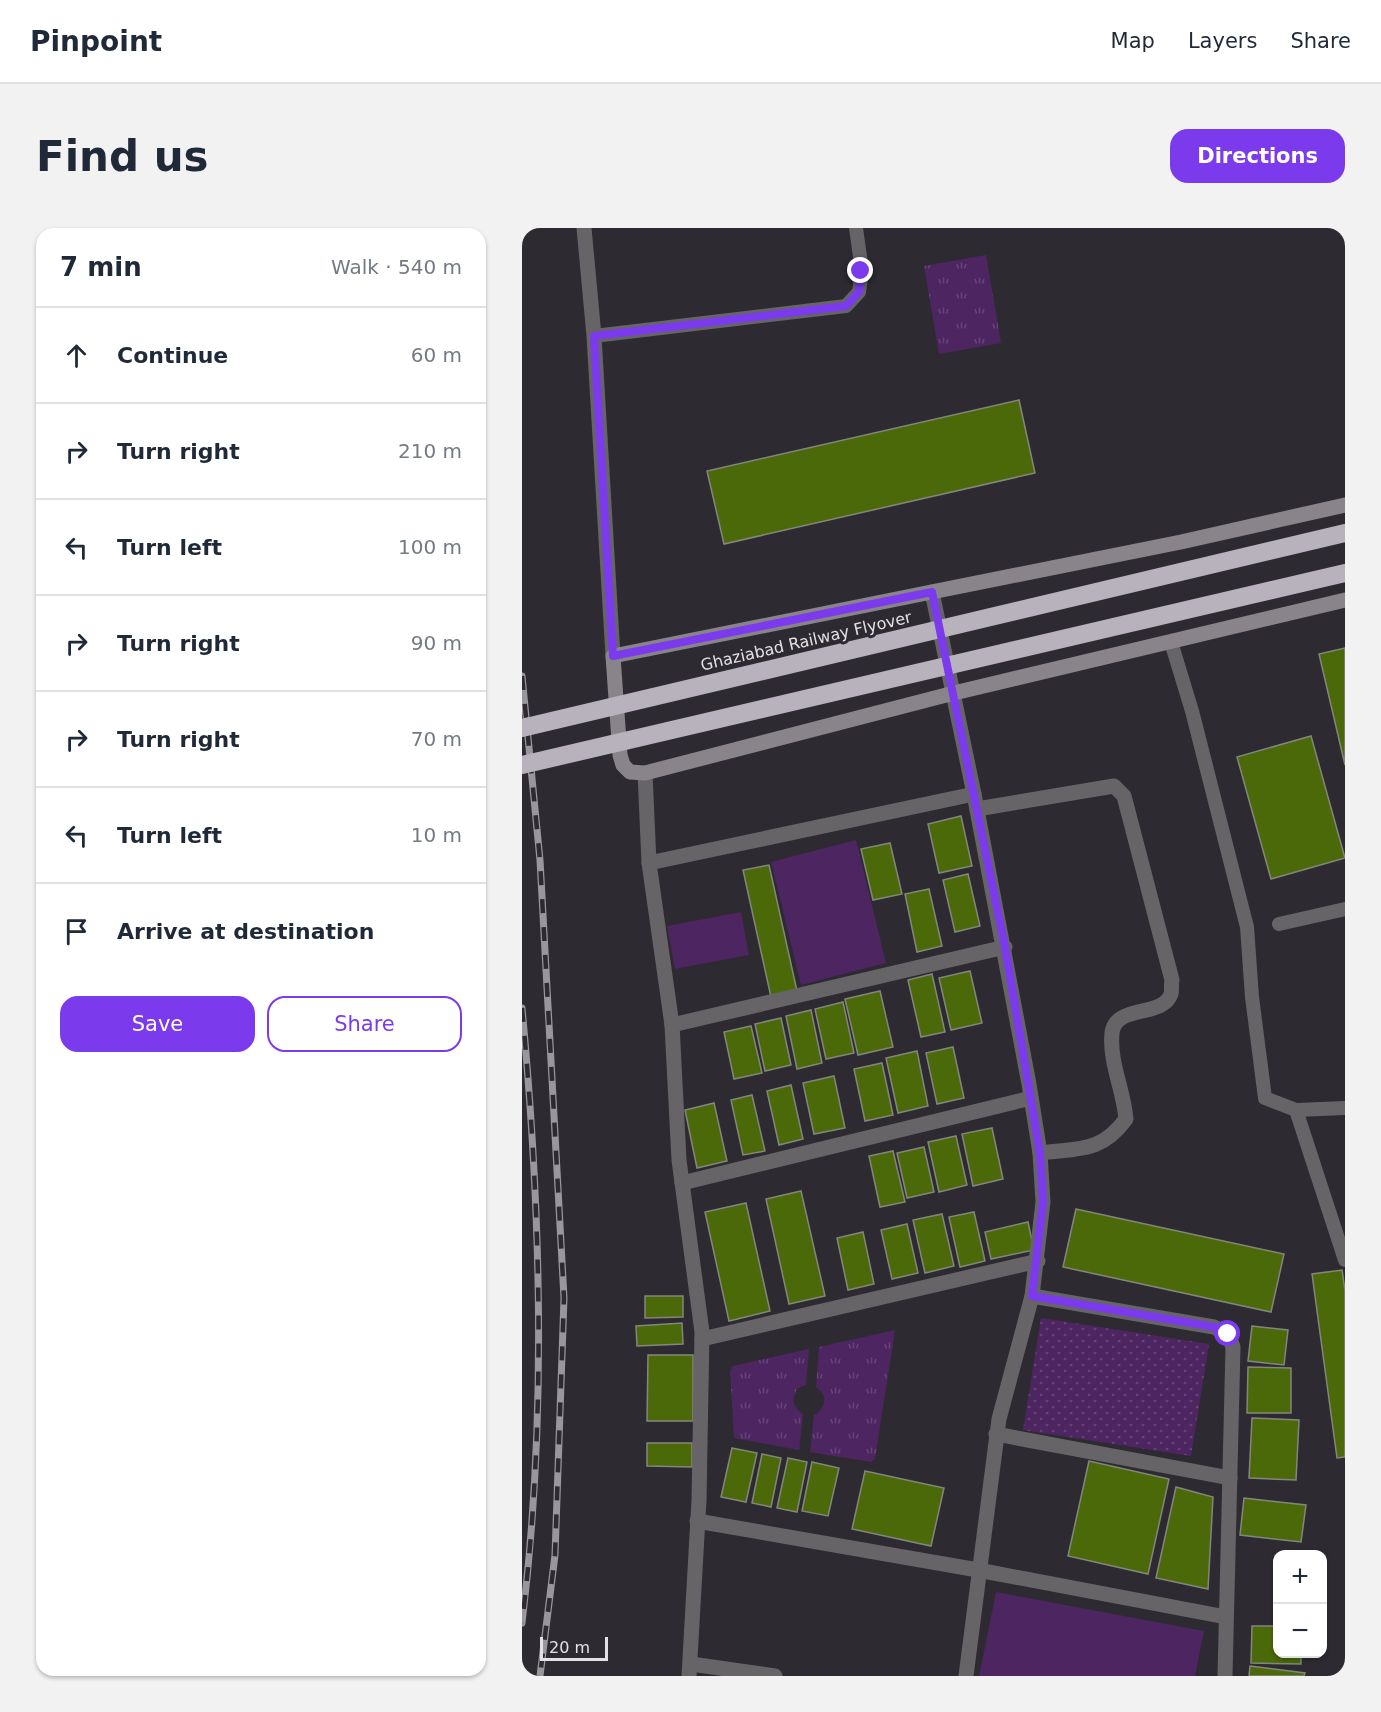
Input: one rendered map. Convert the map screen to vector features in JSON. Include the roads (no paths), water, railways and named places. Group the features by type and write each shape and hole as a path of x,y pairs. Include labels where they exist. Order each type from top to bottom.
{"highway":[{"name":"Ghaziabad Railway Flyover","path":"522,729 1345,533"},
{"path":"522,765 1345,573"}],"street":[{"path":"584,228 594,336 620,755 623,765 630,772 645,773 954,693 1345,600"},
{"path":"613,656 1181,542 1345,505"},
{"path":"932,592 1005,947 1040,1153 1043,1202 1038,1262 1032,1296 996,1434 966,1676"},
{"path":"645,773 649,863 672,1025 682,1183 702,1339 690,1670 775,1676"},
{"path":"649,863 976,801 1114,786 1124,796 1172,980 1171,994 1166,1001 1129,1014 1112,1030 1113,1057 1125,1100 1126,1119 1113,1137 1095,1146 1040,1153"},
{"path":"672,1025 1005,947"},
{"path":"682,1183 1031,1098"},
{"path":"702,1339 1038,1262"},
{"path":"1032,1296 1214,1327 1228,1334 1233,1347 1225,1676"},
{"path":"996,1434 1230,1478"},
{"path":"697,1521 978,1570 1226,1617"}],"lane":[{"path":"594,336 846,306 859,292 861,271 856,228"},
{"path":"1171,642 1192,711 1247,927 1252,997 1265,1098 1296,1110 1345,1108"},
{"path":"1279,924 1345,909"},
{"path":"1296,1110 1345,1260"}],"railway":[{"path":"522,676 540,860 564,1298 555,1555 540,1676"},
{"path":"522,1008 534,1161 538,1316 535,1470 522,1623"}]}
